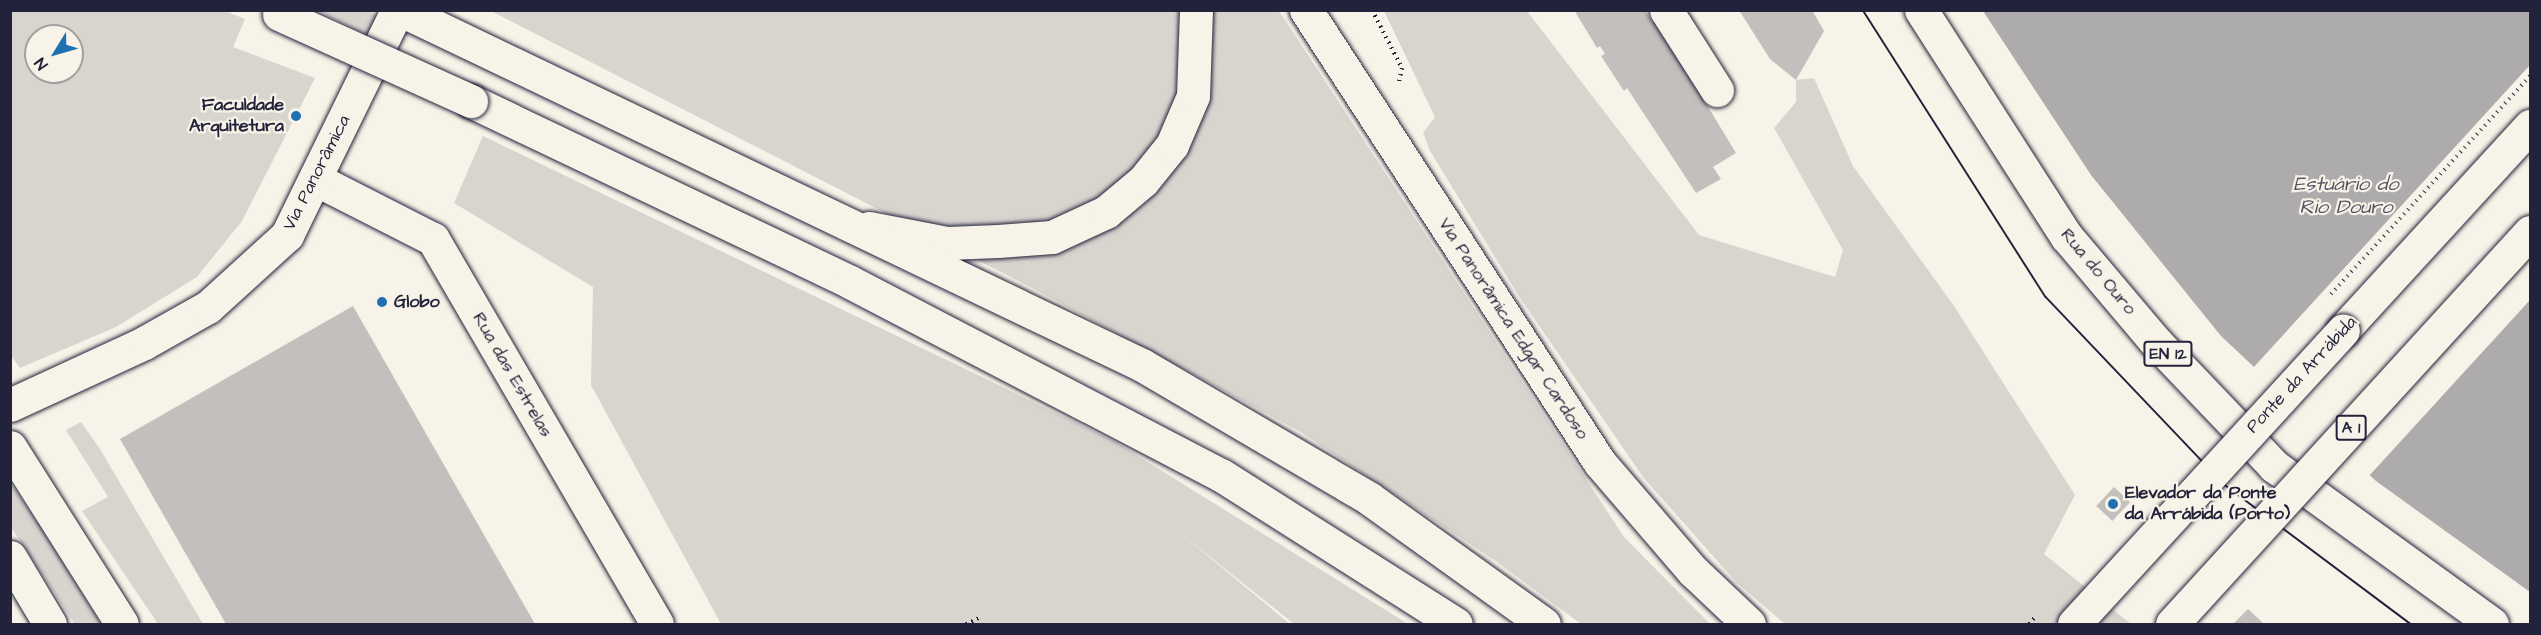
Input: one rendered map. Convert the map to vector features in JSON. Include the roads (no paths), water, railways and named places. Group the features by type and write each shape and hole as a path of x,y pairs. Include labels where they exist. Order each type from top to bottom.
{"main road":[{"path":"399,10 1142,365 1370,500 1544,624"},
{"name":"Via Panorâmica","path":"10,405 144,343 208,307 287,235 399,10"},
{"path":"848,224 947,243 998,241 1052,237 1106,212 1143,181 1172,145 1193,96 1196,10"},
{"name":"Via Panorâmica Edgar Cardoso","path":"1306,10 1600,463 1693,571 1749,624"},
{"path":"1666,10 1717,90"},
{"name":"Rua do Ouro","path":"1921,10 2067,237 2155,341 2274,466 2492,624"},
{"path":"275,12 471,100 850,282 1221,474 1456,624"},
{"name":"Ponte da Arrábida","path":"2074,624 2530,126"},
{"name":"Rua das Estrelas","path":"315,179 433,239 657,624"},
{"name":"A 1","path":"2172,624 2530,232"},
{"path":"10,447 122,624"},
{"path":"10,557 50,624"}],"water":[{"name":"Estuário do Rio Douro","path":"1983,11 2530,11 2530,592 2376,481 2221,336 2091,175"}],"tram line":[{"path":"1863,10 2046,297 2225,485 2411,624"}],"place":[{"name":"Faculdade Arquitetura","path":"296,116"},
{"name":"Globo","path":"382,302"},
{"name":"Elevador da Ponte da Arrábida (Porto)","path":"2113,504"}]}
